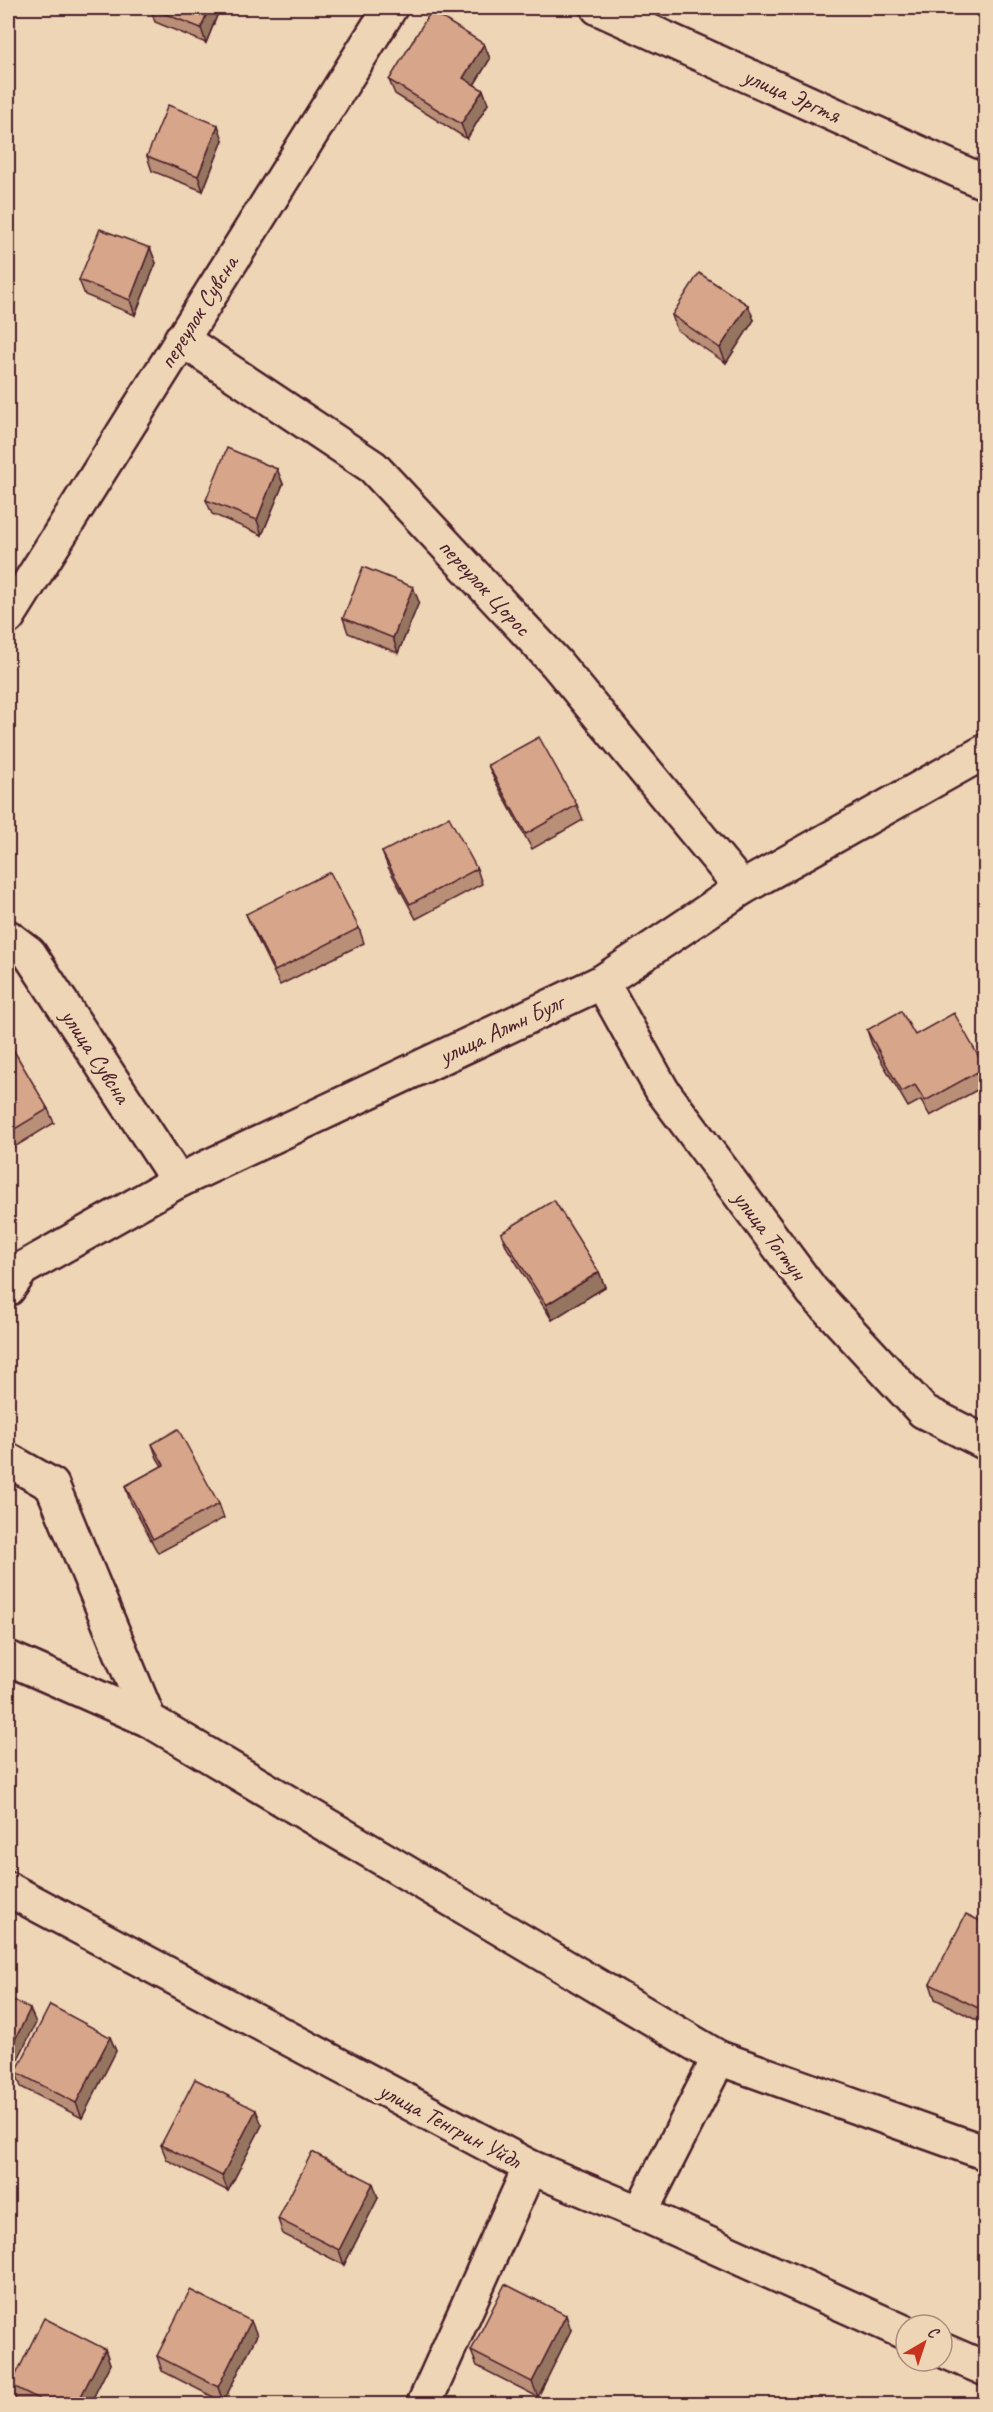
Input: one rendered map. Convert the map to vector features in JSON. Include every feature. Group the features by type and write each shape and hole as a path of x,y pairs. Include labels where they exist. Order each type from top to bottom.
{"street":[{"name":"переулок Сувсна","path":"8,617 390,8"},
{"name":"улица Эргтя","path":"598,8 986,183"},
{"name":"переулок Цорос","path":"181,339 373,467 556,663 742,888"},
{"name":"улица Алтн Булг","path":"8,1289 22,1269 178,1181 602,982 742,888 986,751"},
{"name":"улица Сувсна","path":"8,937 29,953 178,1181"},
{"name":"улица Тогтун","path":"602,982 662,1090 812,1291 922,1411 986,1443"},
{"path":"8,1460 52,1485 149,1720"},
{"path":"8,1659 149,1720 719,2058 986,2153"},
{"name":"улица Тенгрин Уйдл","path":"8,1889 530,2167 640,2213 894,2328"},
{"path":"640,2213 719,2058"},
{"path":"424,2404 530,2167"},
{"path":"954,2355 986,2369"}],"building":[{"path":"150,8 209,8 201,28"},
{"path":"431,11 484,44 463,78 483,90 461,124 389,80"},
{"path":"168,105 218,125 198,176 147,156"},
{"path":"100,229 150,248 130,300 79,280"},
{"path":"699,273 748,305 720,348 672,315"},
{"path":"227,448 277,469 257,520 206,500"},
{"path":"363,567 413,587 393,638 343,618"},
{"path":"539,737 577,805 526,834 488,765"},
{"path":"449,817 477,869 410,904 382,852"},
{"path":"330,872 359,928 275,971 246,914"},
{"path":"901,1011 915,1035 954,1013 985,1068 925,1101 915,1085 902,1092 867,1030"},
{"path":"10,1044 48,1109 8,1133 8,1045"},
{"path":"554,1200 599,1272 546,1305 501,1233"},
{"path":"178,1429 219,1504 153,1539 125,1486 164,1465 152,1444"},
{"path":"966,1914 986,1924 986,2012 930,1984"},
{"path":"8,1997 30,2009 8,2054"},
{"path":"50,2005 110,2037 76,2103 16,2072"},
{"path":"195,2079 256,2110 222,2176 161,2145"},
{"path":"312,2152 373,2183 339,2250 278,2219"},
{"path":"505,2284 566,2315 532,2382 471,2351"},
{"path":"190,2290 251,2321 218,2387 157,2356"},
{"path":"44,2318 105,2349 77,2404 49,2404 11,2385"}]}
